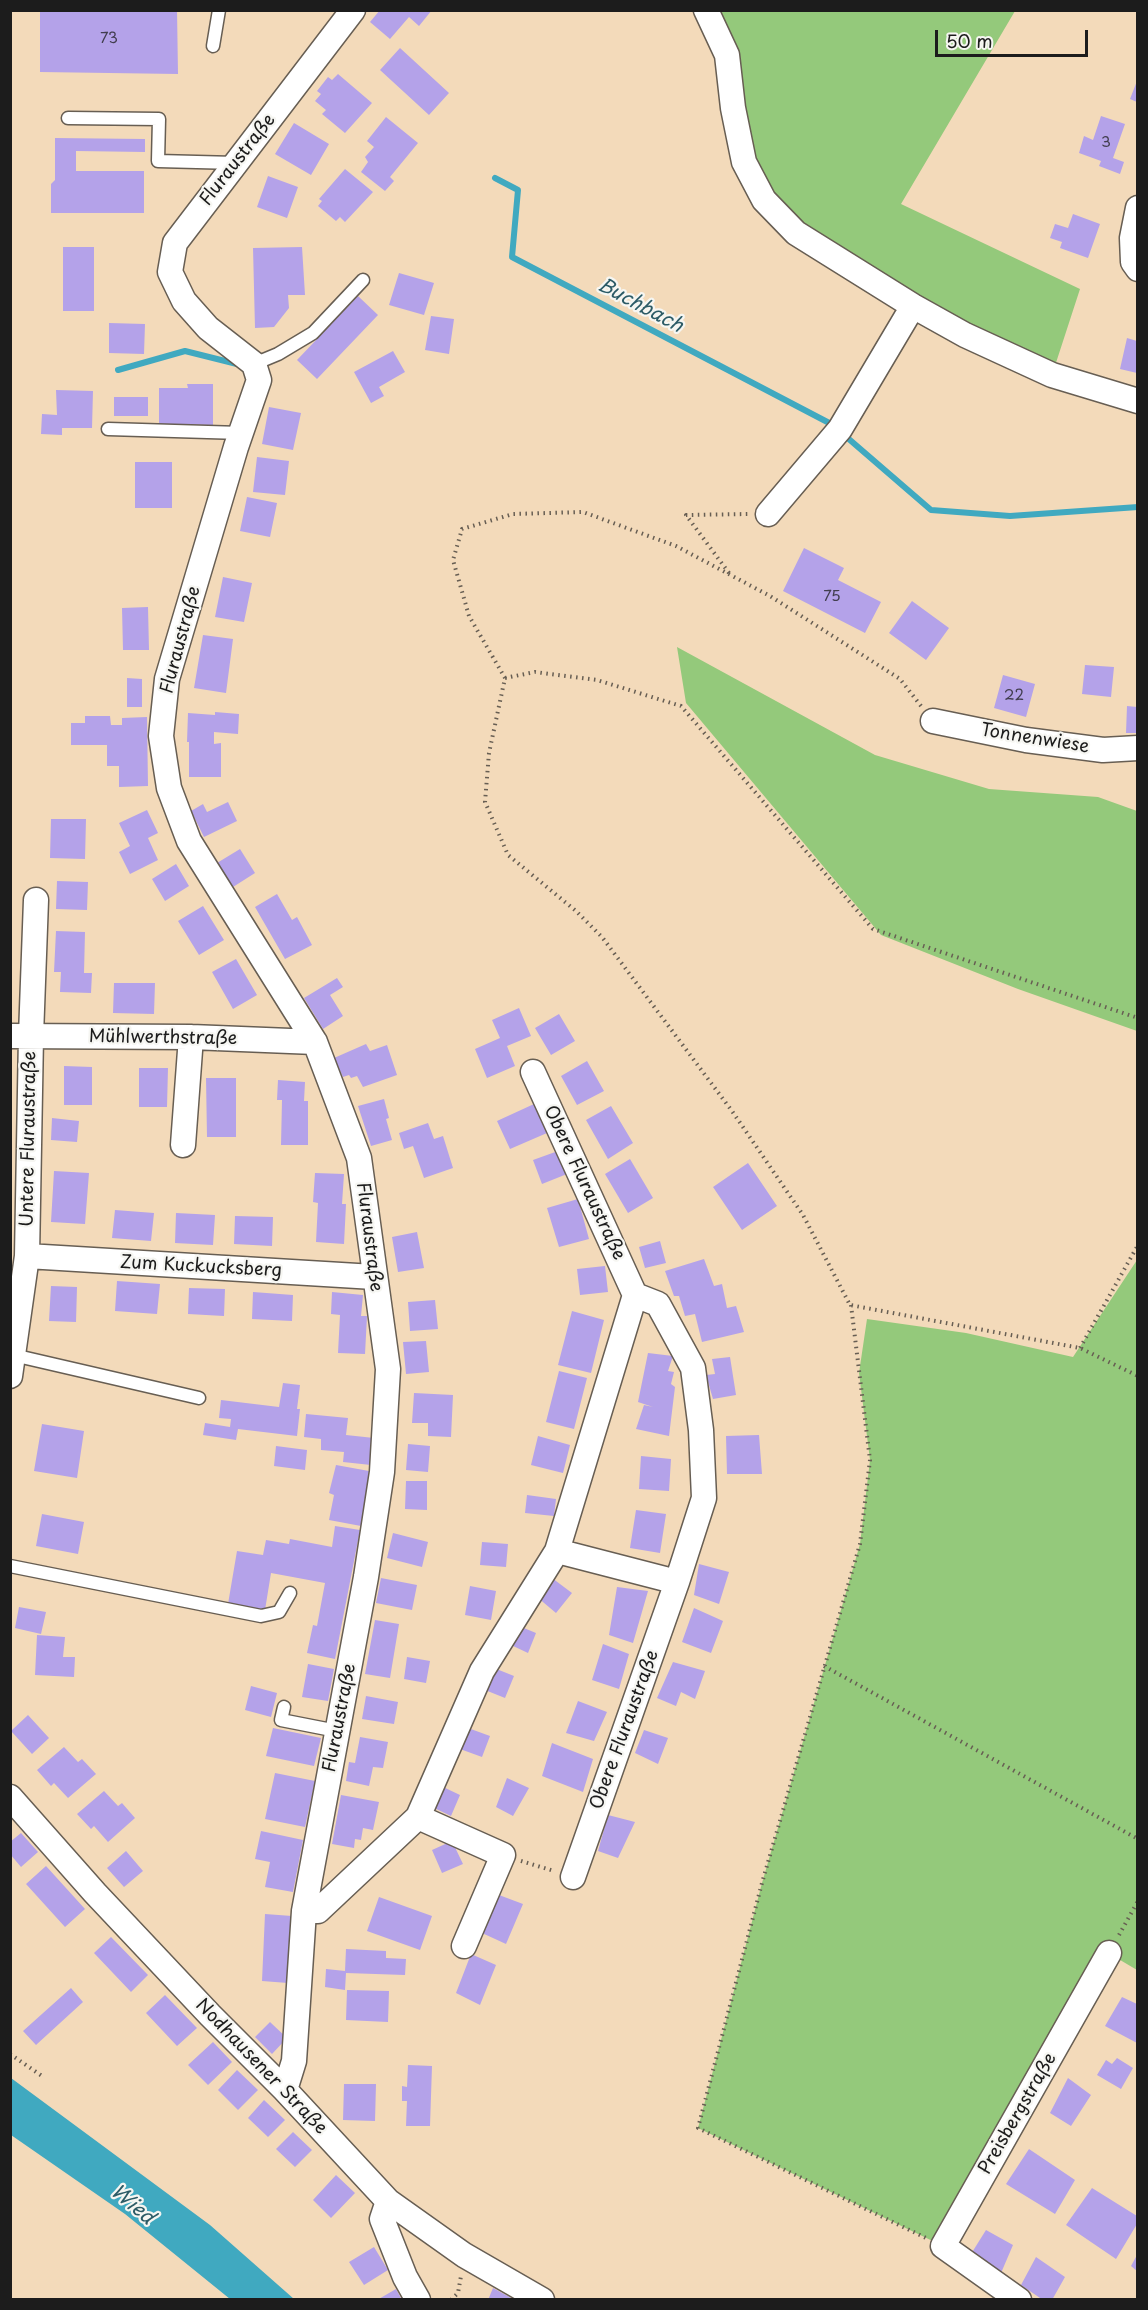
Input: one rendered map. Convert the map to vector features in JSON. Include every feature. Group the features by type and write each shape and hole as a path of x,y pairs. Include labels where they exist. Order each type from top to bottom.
{"street":[{"name":"Fluraustraße","path":"285,2090 294,2061 304,1911 366,1577 382,1472 388,1369 359,1158 315,1042 189,841 169,788 161,736 167,679 259,380 254,364 208,328 184,301 170,272 175,243 353,10"},
{"path":"706,10 728,55 733,108 744,162 764,200 796,233 913,306 965,335 1052,375 1137,402"},
{"path":"1137,208 1132,238 1133,262 1137,269"},
{"path":"768,514 840,429 913,306"},
{"name":"Tonnenwiese","path":"933,721 1026,740 1103,750 1137,748"},
{"name":"Untere Fluraustraße","path":"12,1366 27,1256 21,1036 36,900"},
{"name":"Mühlwerthstraße","path":"21,1036 191,1037 315,1042"},
{"path":"183,1145 191,1037"},
{"name":"Obere Fluraustraße","path":"533,1072 635,1295 658,1304 693,1368 701,1431 704,1498 677,1582 573,1877"},
{"name":"Zum Kuckucksberg","path":"27,1256 374,1277"},
{"path":"304,1911 318,1911 418,1817 482,1671 556,1551 635,1295"},
{"path":"556,1551 677,1582"},
{"name":"Nodhausener Straße","path":"10,1797 95,1893 210,2015 285,2090 388,2201 465,2255 542,2300"},
{"path":"418,1817 503,1855 464,1946"},
{"name":"Preisbergstraße","path":"943,2247 1109,1953"},
{"path":"388,2201 382,2219 405,2277 418,2300"},
{"path":"943,2247 1019,2300"}],"lane":[{"path":"213,46 219,10"},
{"path":"68,118 159,119 158,161 237,163"},
{"path":"254,364 278,354 313,333 363,280"},
{"path":"108,429 241,433"},
{"path":"12,1366 199,1398"},
{"path":"10,1566 261,1616 279,1612 290,1593"},
{"path":"284,1707 281,1720 337,1731"}],"path":[{"path":"933,721 900,679 770,596 676,546 583,512 513,514 462,529 453,560 456,572 469,616 505,678 489,753 485,802 508,855 576,911 602,937 732,1111 804,1215 850,1305 870,1460 860,1545 762,1882 698,2128 943,2247"},
{"path":"732,576 686,514 768,514"},
{"path":"505,678 535,672 597,680 681,706 873,928 1137,1017"},
{"path":"1080,1348 1137,1245"},
{"path":"850,1305 1080,1348 1137,1376"},
{"path":"824,1666 1137,1839"},
{"path":"503,1855 573,1877"},
{"path":"1109,1953 1137,1901"},
{"path":"10,2054 42,2076"}],"green space":[{"path":"701,11 1015,11 901,204 1080,289 1052,375 796,233 744,162 727,55"},
{"path":"677,647 875,755 989,789 1098,797 1137,811 1137,1031 1018,989 881,935 686,703"},
{"path":"1137,1260 1137,1970 1110,1954 943,2246 698,2128 762,1883 860,1544 870,1460 859,1373 867,1319 966,1333 1073,1357"}],"water":[{"name":"Wied","path":"11,2078 210,2225 294,2299 230,2299 125,2214 11,2135"}],"building":[{"path":"40,10 177,10 178,74 40,72"},
{"path":"380,10 432,10 419,26 409,17 390,39 370,22"},
{"path":"400,48 449,93 429,115 380,70"},
{"path":"338,74 372,103 345,133 322,114 326,110 315,101 321,94 317,91 328,77 332,80"},
{"path":"1137,81 1137,102 1130,99"},
{"path":"1101,116 1125,124 1113,158 1124,162 1120,174 1099,166 1101,161 1079,153 1084,136 1093,140"},
{"path":"386,117 418,143 390,177 394,181 385,191 361,172 368,162 365,157 374,147 367,141"},
{"path":"294,123 329,144 311,175 275,154"},
{"path":"55,138 145,139 145,152 76,151 76,171 144,171 144,213 51,213 51,184 55,180"},
{"path":"345,169 373,192 345,222 340,217 336,221 318,206 322,201 319,199"},
{"path":"268,176 298,187 287,218 257,207"},
{"path":"1073,214 1100,224 1088,258 1060,248 1062,242 1050,238 1055,224 1068,228"},
{"path":"63,247 94,247 94,311 63,311"},
{"path":"302,247 305,295 288,295 289,308 274,327 255,328 253,248"},
{"path":"399,273 434,283 424,315 389,305"},
{"path":"358,296 378,315 317,379 297,360"},
{"path":"431,316 454,319 449,354 425,350"},
{"path":"109,323 145,324 144,354 109,353"},
{"path":"1127,338 1137,341 1137,373 1120,369"},
{"path":"393,351 405,372 379,387 384,396 371,403 354,372"},
{"path":"187,384 213,384 213,425 159,424 159,388 188,388"},
{"path":"56,390 93,391 92,428 62,428 62,435 41,434 42,414 57,415"},
{"path":"114,397 148,397 148,416 114,416"},
{"path":"269,407 301,413 293,450 262,444"},
{"path":"257,457 289,461 285,495 253,492"},
{"path":"135,462 172,462 172,508 135,508"},
{"path":"247,497 277,503 270,537 240,531"},
{"path":"804,548 844,568 838,580 881,602 865,633 783,591"},
{"path":"223,577 252,583 244,622 215,617"},
{"path":"912,601 949,628 926,660 889,633"},
{"path":"148,607 149,650 123,650 122,608"},
{"path":"203,635 233,639 226,693 194,688"},
{"path":"1085,665 1114,667 1111,697 1082,694"},
{"path":"1003,675 1035,684 1026,717 994,708"},
{"path":"127,678 142,679 142,707 127,707"},
{"path":"1127,706 1137,707 1137,733 1126,733"},
{"path":"215,712 239,714 238,734 214,732 214,744 221,743 221,777 189,777 188,713 215,715"},
{"path":"85,716 110,716 111,725 122,725 122,718 147,717 148,786 119,787 119,766 107,766 107,745 71,745 71,723 85,723"},
{"path":"228,802 237,821 204,837 191,811 203,804 207,812"},
{"path":"147,810 158,833 148,838 158,860 130,874 119,852 130,846 119,823"},
{"path":"51,819 86,819 85,859 50,858"},
{"path":"240,849 255,873 233,887 217,863"},
{"path":"176,864 189,886 165,901 152,879"},
{"path":"57,881 88,882 87,910 56,909"},
{"path":"277,894 292,920 297,917 312,945 285,959 255,907"},
{"path":"203,906 224,940 199,955 178,921"},
{"path":"56,931 85,932 84,973 92,973 91,993 60,992 61,972 54,972"},
{"path":"236,959 257,995 233,1009 212,972"},
{"path":"337,978 343,987 330,995 343,1016 323,1029 304,998"},
{"path":"114,983 155,983 154,1014 113,1013"},
{"path":"519,1008 531,1036 507,1046 515,1066 487,1078 475,1049 500,1038 492,1020"},
{"path":"559,1014 575,1041 551,1055 535,1028"},
{"path":"366,1044 370,1051 387,1045 397,1075 363,1087 357,1076 343,1077 334,1058"},
{"path":"587,1061 604,1091 577,1105 561,1076"},
{"path":"64,1066 92,1067 92,1105 64,1105"},
{"path":"139,1068 168,1068 167,1107 139,1107"},
{"path":"206,1078 236,1078 236,1137 207,1137"},
{"path":"278,1080 305,1082 304,1101 308,1101 308,1145 281,1145 282,1100 277,1100"},
{"path":"384,1099 389,1118 386,1119 392,1140 371,1146 358,1106"},
{"path":"534,1104 547,1133 510,1149 497,1121"},
{"path":"611,1106 633,1143 608,1159 586,1120"},
{"path":"52,1118 79,1121 77,1142 51,1140"},
{"path":"428,1123 434,1139 443,1136 453,1168 424,1178 413,1146 404,1149 399,1133"},
{"path":"558,1151 567,1174 542,1184 533,1160"},
{"path":"630,1159 653,1198 628,1213 605,1174"},
{"path":"748,1163 777,1206 742,1230 713,1187"},
{"path":"54,1171 89,1173 85,1224 51,1222"},
{"path":"315,1173 344,1174 342,1204 346,1204 344,1244 316,1242 318,1203 313,1202"},
{"path":"578,1199 589,1239 559,1247 547,1208"},
{"path":"115,1210 154,1213 151,1241 112,1238"},
{"path":"176,1213 215,1215 213,1245 175,1243"},
{"path":"235,1216 273,1217 272,1246 234,1244"},
{"path":"417,1232 424,1268 398,1272 392,1237"},
{"path":"660,1241 666,1263 645,1268 639,1247"},
{"path":"704,1259 714,1286 722,1284 727,1308 736,1306 744,1332 702,1342 695,1314 685,1316 679,1296 674,1296 665,1271"},
{"path":"605,1266 608,1292 580,1295 577,1269"},
{"path":"117,1281 160,1284 157,1314 115,1311"},
{"path":"51,1286 77,1287 76,1322 49,1321"},
{"path":"189,1288 225,1289 224,1316 188,1314"},
{"path":"253,1292 293,1295 292,1321 252,1319"},
{"path":"332,1292 363,1295 361,1316 367,1316 365,1354 338,1353 340,1315 331,1314"},
{"path":"435,1300 438,1329 410,1331 408,1302"},
{"path":"572,1311 604,1320 591,1373 558,1365"},
{"path":"426,1341 429,1372 406,1374 403,1342"},
{"path":"648,1353 673,1356 668,1371 674,1372 671,1384 675,1387 669,1436 636,1429 644,1405 653,1407 638,1402"},
{"path":"730,1357 736,1395 713,1399 706,1375 715,1374 712,1359"},
{"path":"559,1371 587,1378 574,1429 546,1422"},
{"path":"283,1383 300,1385 297,1436 238,1429 236,1440 203,1435 205,1423 230,1427 231,1419 219,1418 221,1400 279,1407"},
{"path":"414,1393 453,1395 451,1437 428,1436 428,1423 412,1423"},
{"path":"306,1414 348,1418 346,1435 374,1438 371,1465 343,1462 344,1452 321,1450 321,1439 304,1437"},
{"path":"42,1424 84,1431 77,1478 34,1471"},
{"path":"759,1435 762,1474 727,1474 726,1436"},
{"path":"538,1436 570,1445 563,1473 531,1465"},
{"path":"408,1444 430,1446 428,1472 406,1470"},
{"path":"276,1446 307,1450 305,1470 274,1466"},
{"path":"641,1456 671,1459 669,1491 639,1489"},
{"path":"336,1465 369,1471 361,1526 329,1520 334,1495 329,1493"},
{"path":"406,1481 427,1481 427,1510 405,1509"},
{"path":"527,1495 556,1499 554,1516 525,1513"},
{"path":"636,1510 666,1514 660,1553 630,1548"},
{"path":"42,1514 84,1522 78,1554 36,1546"},
{"path":"335,1526 360,1530 335,1659 307,1653 313,1625 317,1626 325,1583 271,1573 265,1610 228,1604 237,1551 263,1555 266,1540 289,1544 290,1539 332,1547"},
{"path":"393,1533 428,1542 422,1567 387,1558"},
{"path":"482,1542 508,1544 506,1567 480,1565"},
{"path":"699,1564 729,1572 719,1604 694,1595"},
{"path":"381,1578 417,1585 412,1610 376,1603"},
{"path":"552,1578 572,1593 556,1613 537,1597"},
{"path":"470,1586 496,1591 491,1620 465,1615"},
{"path":"617,1587 648,1591 633,1643 609,1635"},
{"path":"19,1607 46,1612 41,1634 15,1628"},
{"path":"694,1608 723,1621 711,1653 682,1642"},
{"path":"375,1620 399,1624 390,1678 365,1674"},
{"path":"519,1626 536,1633 528,1653 511,1645"},
{"path":"37,1635 65,1637 63,1657 75,1657 74,1677 35,1675"},
{"path":"603,1644 629,1654 619,1689 592,1680"},
{"path":"407,1657 430,1661 426,1683 404,1679"},
{"path":"673,1662 705,1671 695,1699 681,1692 676,1706 657,1698"},
{"path":"308,1664 334,1669 328,1701 302,1697"},
{"path":"494,1668 514,1676 505,1698 485,1690"},
{"path":"251,1686 277,1693 271,1717 245,1710"},
{"path":"366,1696 398,1702 394,1724 362,1719"},
{"path":"578,1701 607,1712 594,1741 566,1733"},
{"path":"28,1715 49,1738 32,1754 11,1731"},
{"path":"273,1728 321,1738 314,1766 266,1756"},
{"path":"468,1728 490,1736 482,1757 460,1749"},
{"path":"644,1730 668,1738 658,1764 635,1753"},
{"path":"360,1737 388,1742 383,1768 373,1767 369,1786 346,1781 349,1762 355,1763"},
{"path":"552,1743 593,1759 583,1792 542,1776"},
{"path":"64,1747 78,1762 82,1759 96,1774 68,1798 54,1783 51,1786 37,1770"},
{"path":"275,1773 315,1781 305,1827 265,1819"},
{"path":"507,1778 529,1788 513,1816 496,1807"},
{"path":"441,1786 460,1795 451,1816 432,1807"},
{"path":"104,1791 118,1806 122,1803 135,1818 108,1842 94,1826 91,1829 77,1814"},
{"path":"341,1795 379,1802 373,1830 363,1828 361,1840 355,1839 354,1848 332,1844"},
{"path":"608,1815 635,1822 618,1858 598,1851"},
{"path":"261,1831 303,1840 293,1892 265,1887 270,1862 255,1859"},
{"path":"21,1833 38,1852 21,1867 10,1854 10,1842"},
{"path":"452,1841 463,1864 442,1873 432,1850"},
{"path":"126,1851 143,1871 124,1887 107,1868"},
{"path":"46,1866 85,1909 65,1927 26,1884"},
{"path":"499,1895 523,1904 506,1944 482,1933"},
{"path":"379,1897 432,1916 420,1950 367,1931"},
{"path":"265,1914 292,1916 288,1983 262,1981"},
{"path":"111,1937 148,1975 131,1992 94,1953"},
{"path":"346,1949 386,1951 386,1958 406,1959 405,1975 346,1973 345,1990 325,1987 326,1969 345,1971"},
{"path":"471,1954 496,1965 480,2005 456,1993"},
{"path":"71,1988 83,2002 36,2045 23,2031"},
{"path":"347,1990 389,1991 388,2022 346,2020"},
{"path":"165,1995 197,2028 177,2046 146,2013"},
{"path":"1122,1997 1137,2004 1137,2043 1105,2026"},
{"path":"270,2022 287,2038 272,2054 255,2037"},
{"path":"213,2042 232,2062 208,2085 188,2065"},
{"path":"1117,2058 1133,2068 1121,2089 1097,2075 1106,2060 1112,2064"},
{"path":"408,2065 432,2066 430,2126 406,2126 407,2101 402,2101 402,2086 407,2087"},
{"path":"237,2070 258,2090 238,2110 218,2090"},
{"path":"1068,2078 1091,2095 1071,2126 1050,2113"},
{"path":"344,2084 376,2084 375,2121 343,2120"},
{"path":"264,2100 285,2120 268,2137 248,2118"},
{"path":"293,2132 312,2150 295,2167 276,2149"},
{"path":"1029,2149 1075,2180 1055,2214 1006,2184"},
{"path":"336,2175 355,2193 331,2218 313,2200"},
{"path":"1092,2188 1137,2216 1137,2224 1116,2259 1066,2225"},
{"path":"986,2230 1013,2245 1001,2273 971,2254"},
{"path":"374,2247 388,2270 364,2285 349,2262"},
{"path":"1137,2255 1137,2271 1131,2266"},
{"path":"1036,2257 1065,2277 1052,2300 1043,2300 1021,2285"},
{"path":"493,2288 515,2300 488,2300"},
{"path":"396,2289 402,2300 377,2300"}],"waterway":[{"name":"Buchbach","path":"495,178 518,190 512,257 835,426"},
{"name":"Buchbach","path":"118,370 185,351 241,365"},
{"name":"Buchbach","path":"843,434 931,510 1010,516 1138,507"}]}
